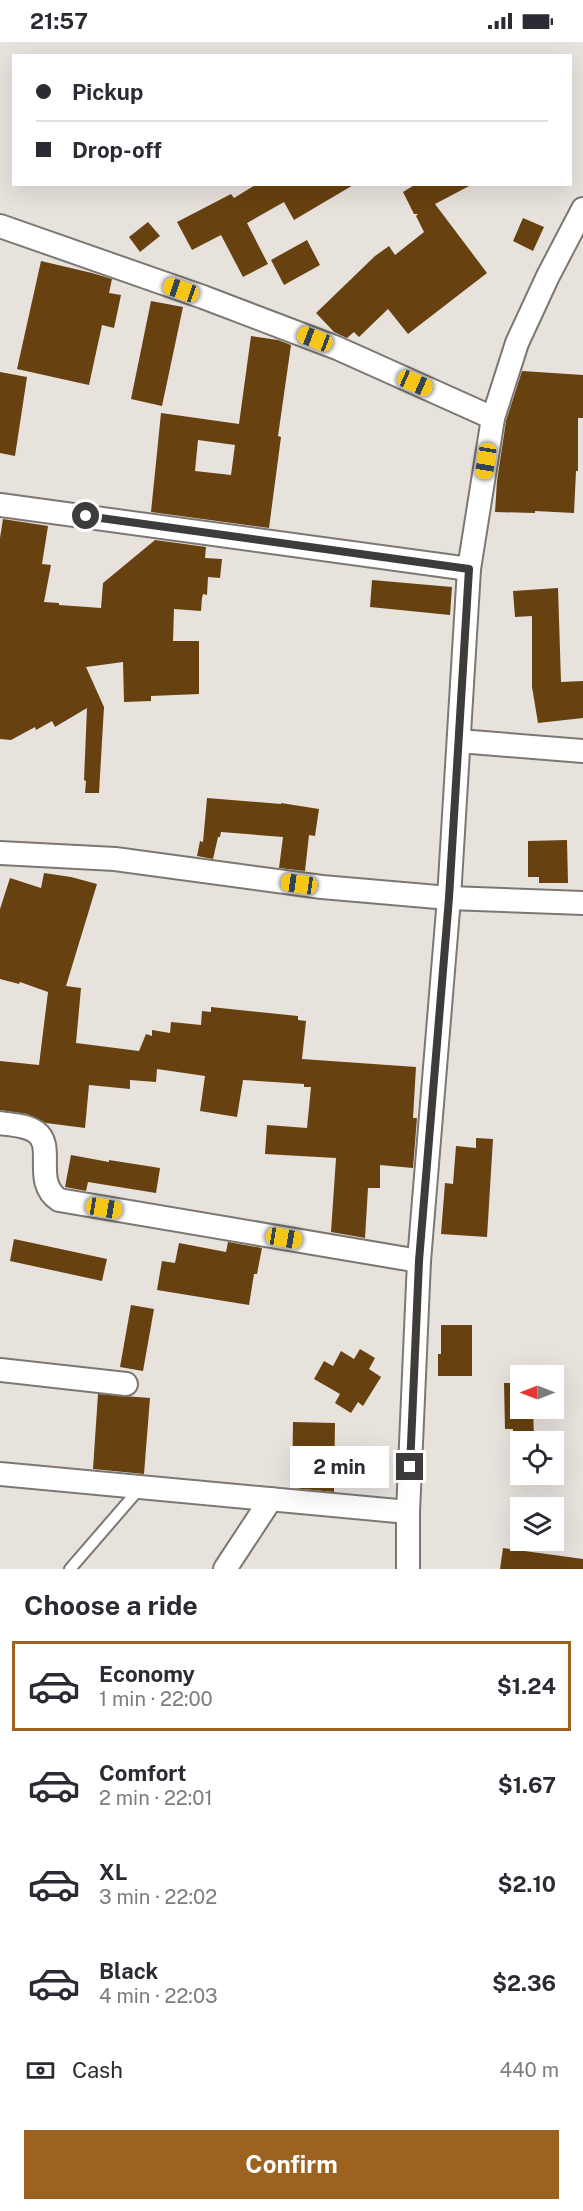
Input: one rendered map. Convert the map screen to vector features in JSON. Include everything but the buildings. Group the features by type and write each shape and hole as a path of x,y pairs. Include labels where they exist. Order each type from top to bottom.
{"street":[{"path":"408,1569 408,1512 419,1261 449,898 469,569 493,418 517,343 583,209"},
{"path":"0,226 203,297 337,348 493,418"},
{"path":"0,505 469,569"},
{"path":"459,741 583,751"},
{"path":"0,853 115,859 322,887 449,898 583,903"},
{"path":"0,1123 39,1133 44,1144 44,1176 48,1189 59,1200 419,1261"},
{"path":"0,1370 126,1384"},
{"path":"0,1474 408,1512"},
{"path":"225,1569 271,1499"}],"lane":[{"path":"70,1569 142,1487"}],"route":[{"path":"86,516 469,569 449,898 419,1261 410,1467"}]}
